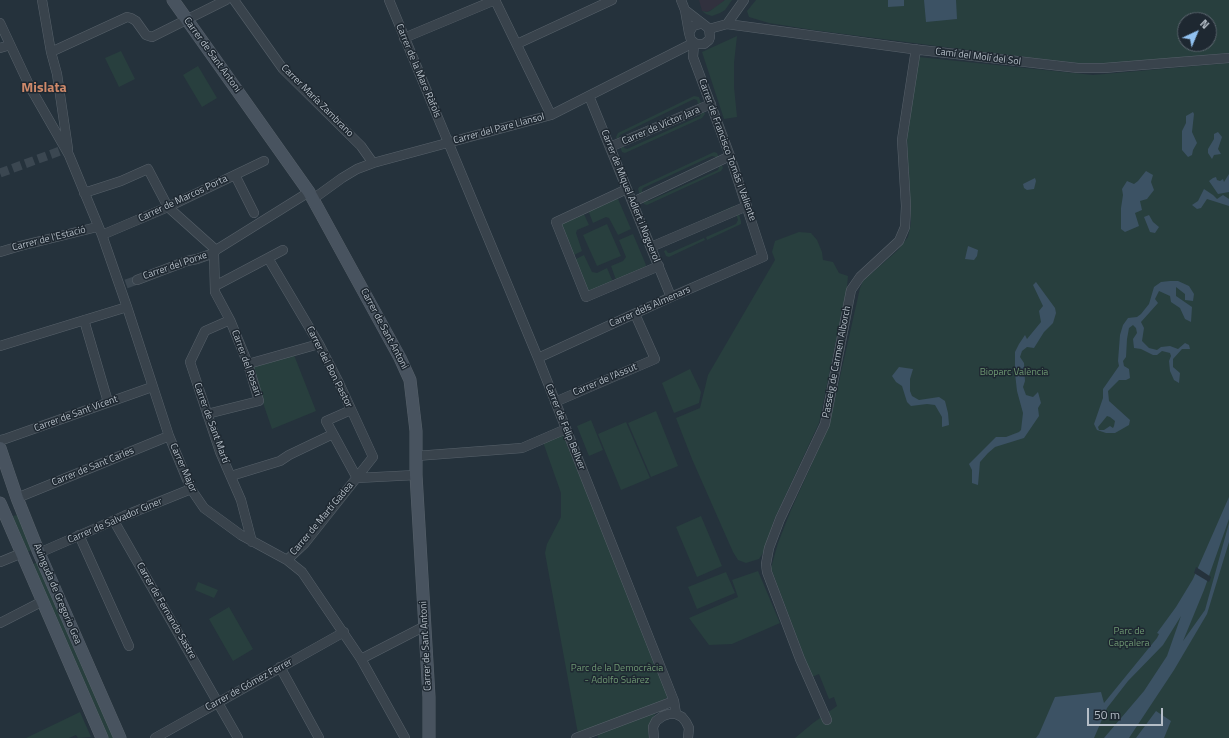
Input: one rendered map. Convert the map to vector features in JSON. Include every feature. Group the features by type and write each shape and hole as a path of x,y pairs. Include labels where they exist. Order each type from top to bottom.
{"street":[{"path":"42,0 51,52 57,74 65,150"},
{"name":"Carrer de Sant Antoni","path":"173,0 311,196 400,358 410,380 413,402 429,697 429,738"},
{"path":"51,52 127,17 136,21 146,35 152,37 226,0"},
{"name":"Carrer María Zambrano","path":"234,0 283,69 361,146 373,163"},
{"name":"Carrer de la Mare Ràfols","path":"389,0 448,142"},
{"path":"404,38 495,0 551,115"},
{"path":"517,44 612,0"},
{"name":"Carrer de Francisco Tomás i Valiente","path":"681,0 685,10 693,57 730,156 763,257"},
{"path":"685,10 706,27 710,37 707,42 700,45 691,39 693,26 700,24 706,27 727,24 744,0"},
{"path":"0,23 30,87 65,150"},
{"name":"Camí del Molí del Sol","path":"727,24 916,49 1078,68 1104,68 1229,58"},
{"name":"Carrer del Pare Llansol","path":"215,252 357,169 373,163 448,142 551,115 683,48 691,39"},
{"path":"0,48 10,45"},
{"name":"Passeig de Carmen Alborch","path":"827,720 800,659 767,572 766,564 769,548 780,519 825,424 851,290 860,277 898,241 905,227 906,206 902,140 916,49"},
{"name":"Carrer de Miquel Adlert i Noguerol","path":"589,96 671,297"},
{"name":"Carrer de Víctor Jara","path":"610,147 711,104"},
{"name":"Carrer de Felip Bellver","path":"448,142 538,358 674,701 676,714"},
{"name":"Carrer Major","path":"65,150 123,285 126,307 152,387 169,436 191,489 204,508 252,542 287,560 302,572 361,659 405,738"},
{"path":"633,202 730,156"},
{"name":"Carrer de Marcos Porta","path":"100,231 168,207 264,160"},
{"path":"84,193 121,181 148,169 168,207 215,252"},
{"path":"235,175 254,212"},
{"path":"627,189 556,222 586,297 658,266"},
{"path":"651,247 747,206"},
{"name":"Carrer de l'Estació","path":"0,252 20,246 100,231"},
{"path":"215,286 283,250"},
{"name":"Carrer del Porxe","path":"137,280 215,252"},
{"name":"Carrer del Rosari","path":"207,414 259,401 248,364 230,320 215,292 215,252"},
{"name":"Carrer dels Almenars","path":"538,358 763,257"},
{"name":"Carrer del Bon Pastor","path":"268,258 319,344 373,457 357,478"},
{"path":"0,346 126,307"},
{"name":"Carrer de l'Assut","path":"555,402 654,359 635,314"},
{"path":"84,320 108,402"},
{"name":"Carrer de Sant Martí","path":"230,320 205,331 190,362 220,452 241,500 252,542"},
{"path":"248,364 319,344"},
{"name":"Carrer de Sant Vicent","path":"0,440 152,387"},
{"path":"351,410 326,421 357,478 416,475"},
{"path":"416,456 522,448 566,429"},
{"path":"231,476 280,461 289,455 333,434"},
{"name":"Carrer de Sant Carles","path":"17,498 169,436"},
{"name":"Avinguda de Gregorio Gea","path":"0,448 17,498 39,553 120,738"},
{"name":"Carrer de Martí Gadea","path":"287,560 305,543 357,478"},
{"name":"Carrer de Salvador Giner","path":"39,553 191,489"},
{"name":"Avinguda de Gregorio Gea","path":"0,504 102,738"},
{"name":"Carrer de Fernando Sastre","path":"114,521 238,738"},
{"path":"80,535 129,646"},
{"path":"0,562 39,553"},
{"path":"0,623 42,601"},
{"path":"361,659 425,626"},
{"name":"Carrer de Gómez Ferrer","path":"158,737 344,632"},
{"path":"280,667 319,738"},
{"path":"576,738 594,735 674,701"},
{"path":"654,738 654,727 656,721 663,716 670,714 676,714 682,717 689,728 689,737"}],"shaded area":[{"path":"699,0 725,0 707,12 702,11"},
{"path":"888,0 904,0 904,6 888,7"},
{"path":"924,0 956,0 957,19 926,22"},
{"path":"1193,112 1192,132 1197,143 1192,155 1188,157 1182,150 1182,131 1186,123 1186,116"},
{"path":"1218,132 1222,137 1218,149 1221,154 1214,155 1212,159 1208,153 1208,149 1214,139 1214,134"},
{"path":"1146,171 1153,175 1151,182 1154,190 1147,199 1140,201 1142,210 1135,213 1139,226 1125,232 1121,229 1122,189 1127,181 1134,184"},
{"path":"1229,174 1229,192 1218,194 1209,181 1216,177 1217,180 1220,181 1223,179 1224,182"},
{"path":"1035,178 1036,181 1034,189 1027,190 1024,188 1023,184"},
{"path":"1204,189 1217,199 1223,195 1229,199 1229,206 1207,199 1201,208 1197,209 1192,205 1198,201"},
{"path":"1149,215 1153,222 1159,227 1155,233 1150,232 1144,217"},
{"path":"968,246 978,250 977,256 974,260 965,259"},
{"path":"1178,281 1189,286 1194,294 1193,301 1185,300 1185,294 1176,287 1176,296 1192,307 1191,322 1185,319 1180,308 1171,302 1170,296 1159,291 1155,299 1158,303 1141,322 1144,328 1142,341 1149,348 1157,350 1161,347 1170,346 1178,349 1185,343 1189,345 1190,349 1182,349 1173,359 1173,367 1180,373 1179,383 1174,380 1170,371 1170,353 1162,351 1157,355 1153,355 1141,349 1134,348 1133,339 1137,333 1136,328 1133,325 1129,328 1126,357 1123,361 1124,366 1129,369 1130,378 1126,380 1119,380 1108,391 1109,401 1130,420 1129,425 1115,433 1106,433 1097,430 1094,424 1103,398 1103,389 1119,366 1120,335 1123,325 1128,318 1137,317 1141,314 1149,304 1154,287 1161,282","holes":["1107,416 1115,421 1113,428 1110,426 1104,430 1099,430 1098,427"]},
{"path":"1036,282 1055,308 1056,313 1053,323 1044,332 1034,348 1027,347 1022,351 1020,357 1024,363 1025,381 1023,387 1026,395 1033,397 1038,392 1041,403 1038,408 1039,416 1024,438 995,447 980,462 978,485 972,483 972,470 969,464 996,437 1006,437 1021,430 1023,413 1017,391 1015,352 1025,335 1027,339 1041,322 1039,311 1043,306 1033,285"},
{"path":"899,367 913,369 910,379 910,391 912,396 919,400 939,397 945,401 949,425 942,427 942,417 935,405 927,404 911,406 907,402 902,386 896,382 892,376"},
{"path":"1229,497 1229,519 1204,590 1183,641 1205,610 1229,523 1229,542 1207,614 1174,670 1129,738 1104,738 1144,691 1167,656 1181,616 1163,645 1128,681 1107,708 1094,738 1036,738 1055,697 1101,692 1104,703 1157,638 1159,634 1157,633 1176,607 1193,579"},
{"path":"1156,711 1171,721 1164,738 1136,738"}],"green space":[{"path":"725,0 732,0 725,10 720,13 712,16 702,11 710,11"},
{"path":"756,0 1229,0 1229,53 1095,65 813,30 769,23 749,17 747,11"},
{"path":"737,36 734,63 734,87 737,117 724,119 702,52"},
{"path":"121,51 135,79 119,87 105,58"},
{"name":"Bioparc València","path":"919,57 1093,75 1229,63 1229,738 795,738 837,706 834,697 829,699 819,674 812,677 771,568 778,543 791,510 829,426 860,288 863,281 898,250 908,237 911,223 907,138"},
{"path":"198,66 217,98 202,107 183,75"},
{"path":"694,96 699,97 701,103 698,104 697,100 694,99 620,135 619,137 621,141 618,142 616,137 618,133"},
{"path":"703,108 705,114 702,118 625,153 622,152 620,146 622,145 627,149 700,116"},
{"path":"714,152 717,153 719,158 717,159 716,157 712,156 643,188 642,194 640,195 638,189 639,187"},
{"path":"721,163 723,168 721,171 647,205 644,204 642,199 649,201 718,170 719,164"},
{"path":"615,198 618,199 631,229 618,235 609,218 606,217 593,223 588,210"},
{"path":"733,206 737,208 741,224 707,240 706,237 736,224 738,220 735,211 701,223 700,221"},
{"path":"583,212 589,225 577,230 576,233 582,251 572,256 559,223"},
{"path":"607,224 621,256 597,266 583,235"},
{"path":"799,232 811,233 817,240 822,252 823,260 833,262 839,273 848,276 847,287 819,423 774,520 765,550 759,559 746,563 738,560 733,552 692,459 676,418 700,408 708,375 775,260 772,252 775,241"},
{"path":"633,234 646,265 645,267 616,280 611,266 623,261 626,257 619,240"},
{"path":"704,238 705,240 669,257 666,256 664,251 666,250 670,253"},
{"path":"584,255 592,272 597,273 607,268 613,282 587,293 574,260"},
{"path":"294,355 316,411 272,429 251,368"},
{"path":"690,369 701,392 699,403 674,413 662,383"},
{"path":"656,411 678,466 651,477 628,423"},
{"path":"591,420 603,450 589,456 577,426"},
{"path":"626,422 650,478 621,490 598,434"},
{"name":"Parc de la Democràcia - Adolfo Suárez","path":"563,435 669,697 664,699 664,701 578,734 545,553 547,544 561,517 561,493 543,442"},
{"path":"20,514 34,549 25,553 10,517"},
{"path":"701,516 722,566 697,577 676,527"},
{"path":"40,561 116,738 105,738 31,565"},
{"path":"758,571 780,623 732,644 709,645 689,618 738,597 732,580"},
{"path":"726,572 735,593 697,609 688,587"},
{"path":"198,582 218,590 214,598 195,590"},
{"path":"229,607 253,649 233,661 209,619"},
{"path":"657,710 648,730 649,738 598,738 597,733"},
{"path":"80,712 91,737 78,738 76,735 69,738 26,738"}],"pier":[{"path":"1196,567 1211,577 1209,582 1194,573"}],"tunnel":[{"path":"0,173 60,151"},
{"path":"126,284 137,280"}],"district":[{"name":"Mislata","path":"44,89"}],"park label":[{"name":"Parc de Capçalera","path":"1129,638"}]}
